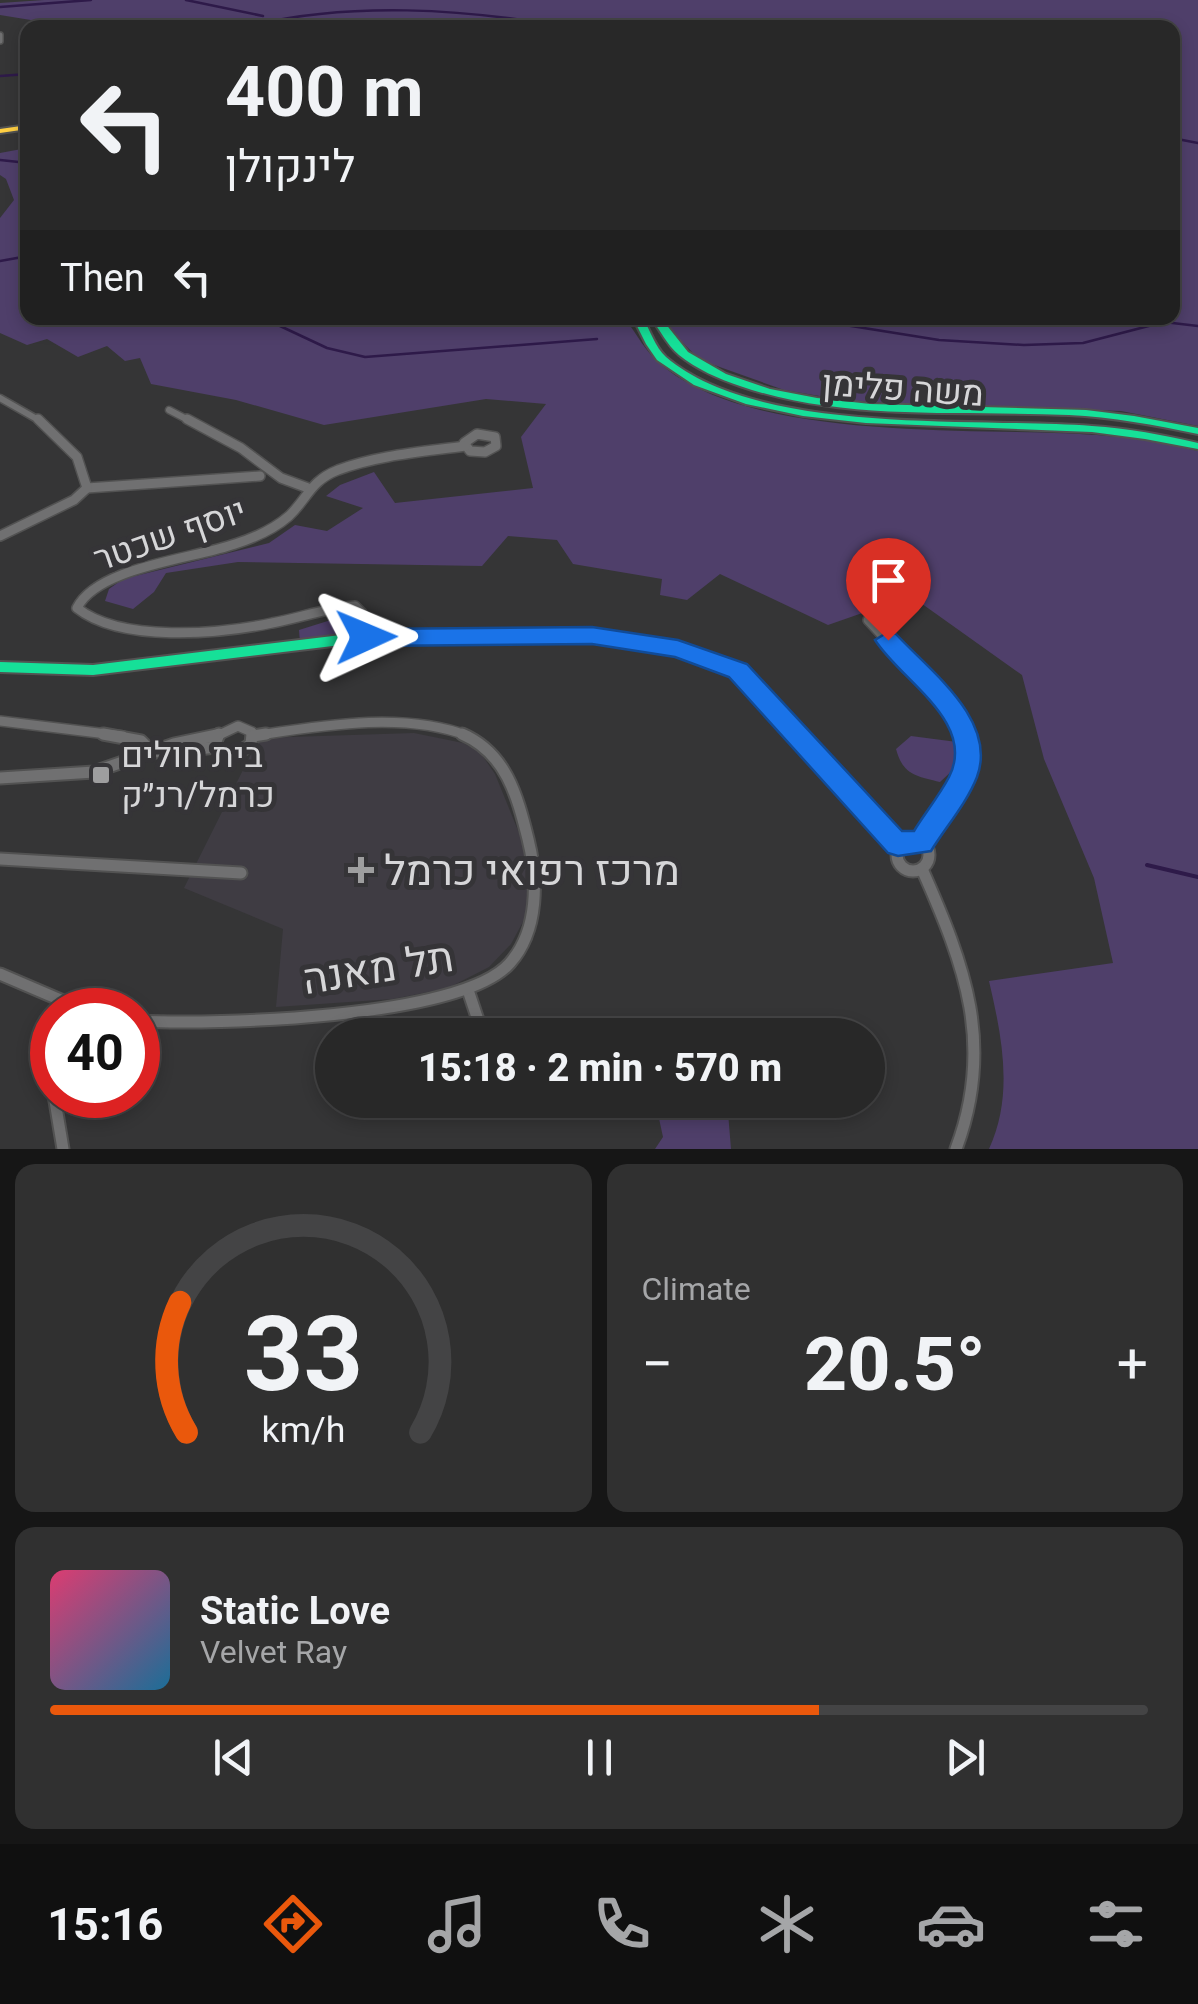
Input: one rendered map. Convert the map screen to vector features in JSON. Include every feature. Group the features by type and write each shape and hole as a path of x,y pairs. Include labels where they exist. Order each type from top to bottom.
{"main road":[{"name":"משה פלימן","path":"641,325 646,340 670,365 712,388 769,406 884,422 1106,430 1198,446"},
{"name":"משה פלימן","path":"660,325 669,341 695,362 740,381 794,396 884,407 1104,415 1198,431"},
{"path":"0,667 93,670 366,637 592,636 678,648 738,670 898,845"}],"street":[{"path":"0,398 43,422 67,444 86,472 87,488"},
{"path":"169,410 241,448 282,478 308,488"},
{"name":"יוסף שכטר","path":"366,637 362,613 355,606 210,632 108,625 85,619 76,608 84,594 110,579 237,544 267,530 292,514 308,488 333,472 364,460 465,446"},
{"path":"0,536 74,500 87,488 260,476"},
{"path":"868,620 955,714 970,742 964,775 921,843"},
{"path":"0,721 127,737 141,741 153,752"},
{"path":"0,778 94,772 153,752 184,753 216,742 238,726 248,729 253,736 252,744 238,753 222,753 216,742"},
{"name":"תל מאנה","path":"160,1021 385,1007 468,990 492,980 525,936 536,881 530,836 501,761 462,734 434,727 305,728 253,736"},
{"path":"908,841 921,843 932,857 922,870 909,869 898,862 894,854 898,845 908,841"},
{"path":"0,858 241,873"},
{"path":"922,870 957,952 976,1032 976,1079 965,1130 956,1149"},
{"path":"0,974 32,988"},
{"path":"468,990 477,1018"},
{"path":"58,1118 63,1149"}],"shaded area":[{"path":"1198,0 1198,426 1121,411 849,401 784,390 700,360 665,325 1180,325 1180,20 31,20 0,15 0,3"},
{"path":"20,149 20,325 631,325 654,358 694,386 746,406 805,419 869,426 1107,436 1198,451 1198,1149 989,1149 1001,1108 1003,1066 989,981 1113,963 1094,878 1044,759 1022,675 911,596 828,625 720,574 687,600 660,595 662,579 573,564 557,540 508,536 482,566 238,562 166,573 154,592 133,609 105,601 109,589 123,579 269,543 295,525 327,531 363,508 326,496 340,485 374,472 395,503 533,488 521,437 546,404 486,399 324,425 236,400 151,384 140,358 125,361 107,346 78,357 47,339 27,345 0,333 0,218 14,200 6,179 0,175 0,153"},
{"path":"360,614 362,635 300,643 299,630"},
{"name":"מרכז רפואי כרמל","path":"414,733 463,743 480,752 495,774 528,855 531,885 525,918 511,944 489,967 448,988 393,999 276,1007 283,929 184,888 259,738"},
{"path":"911,736 957,742 954,769 940,782 917,776 902,764 896,749"},
{"path":"659,1118 728,1118 731,1149 655,1149 663,1137"}],"waterway":[{"path":"0,7 91,0"},
{"path":"186,0 263,16"},
{"path":"277,20 407,10 519,20"},
{"path":"0,76 20,75"},
{"path":"1180,140 1198,143"},
{"path":"0,160 20,162"},
{"path":"0,261 20,257"},
{"path":"1180,324 1198,326"},
{"path":"278,325 327,348 365,357 597,339"},
{"path":"845,325 939,340 1024,345 1083,343 1152,325"},
{"path":"1147,865 1198,877"}],"traffic: fast":[{"path":"642,325 661,358 698,383 746,401 866,420 1092,429 1198,446"},
{"path":"661,325 684,354 722,376 767,392 817,402 1086,413 1198,431"},
{"path":"0,667 93,670 366,637 592,636 678,648 738,671 898,845"}],"traffic: slow":[{"path":"0,131 20,128"}],"place":[{"name":"בית חולים כרמל/רנ״ק","path":"101,775"},
{"name":"מרכז רפואי כרמל","path":"361,870"}],"route":[{"path":"366,637 592,636 678,648 738,670 898,845 908,841 921,843 964,775 970,742 955,714 888,640"}]}
